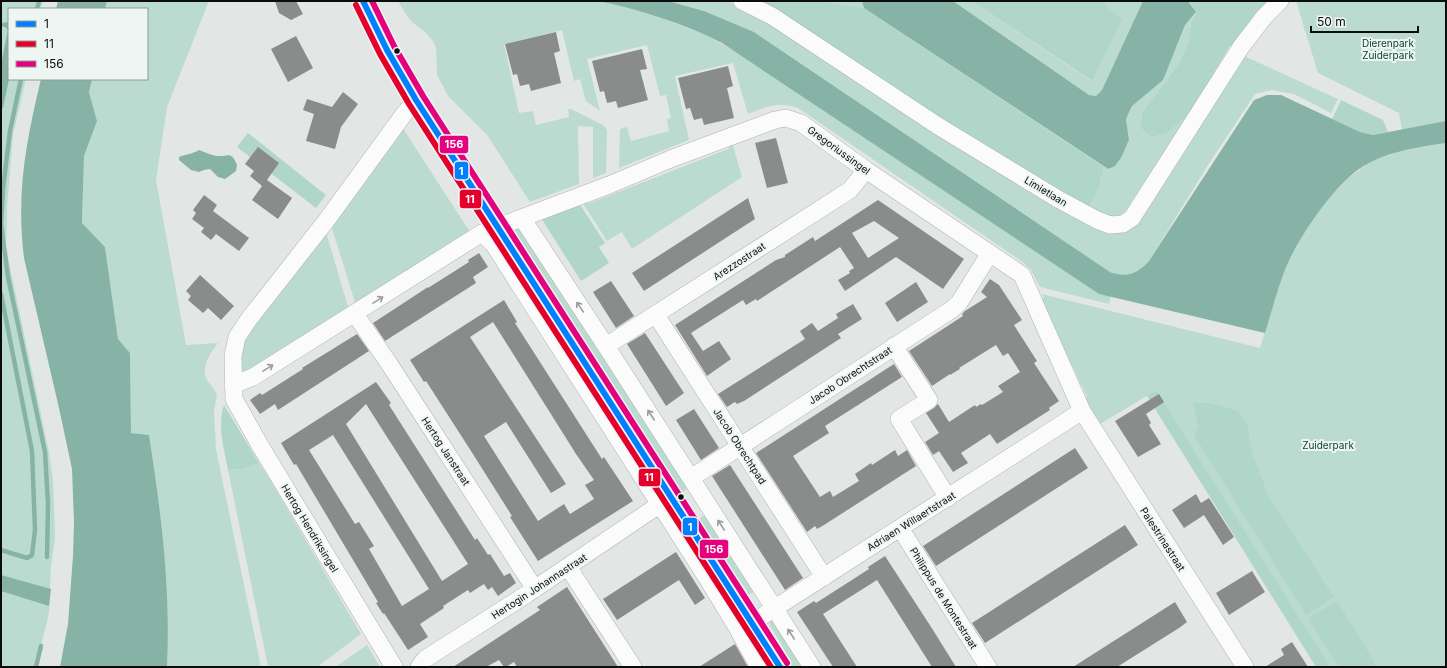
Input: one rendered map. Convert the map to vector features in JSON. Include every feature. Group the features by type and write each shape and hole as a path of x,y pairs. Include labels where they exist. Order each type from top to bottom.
{"street":[{"path":"363,1 387,50 490,230 673,502 746,626 759,667"},
{"name":"Limietlaan","path":"742,1 772,16 944,130 1058,199 1097,220 1110,225 1123,224 1132,218 1241,47 1264,17 1280,1"},
{"name":"Hertog Hendriksingel","path":"394,667 261,447 234,399 233,356 237,337 249,320 326,221 404,114 416,100"},
{"name":"Gregoriussingel","path":"490,230 609,185 673,158 775,120 786,118 801,123 866,170 1022,275 1082,411"},
{"name":"Arezzostraat","path":"606,346 850,190 866,170"},
{"path":"522,218 812,667"},
{"path":"233,385 253,377 490,230"},
{"path":"490,230 494,245 659,505 746,626 780,667"},
{"name":"Jacob Obrechtstraat","path":"690,478 952,310 959,302 990,253"},
{"name":"Hertog Janstraat","path":"355,314 390,365 534,589"},
{"name":"Jacob Obrechtpad","path":"656,315 824,577"},
{"path":"894,346 929,400 899,419 948,498"},
{"name":"Adriaen Willaertstraat","path":"746,626 1082,411"},
{"name":"Palestrinastraat","path":"1082,411 1245,667"},
{"name":"Hertogin Johannastraat","path":"419,667 425,659 568,567 659,505"},
{"name":"Philippus de Montestraat","path":"900,528 988,667"},
{"path":"568,567 633,667"}],"green space":[{"path":"1,1 43,1 41,8 8,8 8,80 26,80 13,135 7,207 6,248 49,452 53,480 55,538 51,566 49,613 36,667 1,667"},
{"path":"107,1 209,1 167,107 156,180 186,345 218,343 208,359 205,373 206,378 217,394 214,411 216,449 261,667 167,667 168,609 164,550 149,435 131,433 130,353 118,339 105,247 82,223 84,156 97,121 89,92 92,80 148,80 148,8 105,8"},
{"path":"398,1 598,1 649,13 708,36 743,56 1099,294 1111,296 1109,304 1040,287 1031,270 1024,263 798,108 784,105 773,105 748,114 733,63 675,76 689,140 619,168 620,129 627,127 631,141 669,131 667,119 671,118 666,95 660,96 647,45 587,59 600,111 586,101 580,79 574,81 562,30 504,44 519,113 533,111 536,125 569,117 568,109 571,109 603,125 607,130 606,173 593,178 593,127 578,126 579,184 530,202 487,135 448,96 437,75 436,48 433,41 425,32 412,22"},
{"path":"668,1 728,1 760,17 1117,229 1242,55 1338,99 1331,113 1294,94 1271,90 1255,94 1208,165 1149,261 1136,272 1122,275 1110,272 754,32 704,11"},
{"path":"823,1 862,1 864,8"},
{"path":"953,1 972,1 1091,81 1105,1 1143,2 1102,90 1097,96 1089,95"},
{"name":"Zuiderpark","path":"1296,1 1446,1 1446,667 1326,667 1155,391 1100,424 1085,398 1087,397 1040,298 1044,299 1042,294 1260,348 1284,272 1306,230 1325,203 1347,180 1364,166 1381,157 1406,150 1399,113 1318,73"},
{"path":"1195,13 1191,22 1188,43 1178,65 1142,113 1140,128 1152,137 1167,133 1189,114 1126,210 1117,218 1088,210 1099,188 1104,167 1108,169 1122,156 1129,141 1126,119 1132,106 1163,79 1185,25"},
{"path":"402,127 470,232 356,306 331,225"},
{"path":"732,142 742,177 632,249 622,232 607,241 582,202 590,203 728,149"},
{"path":"517,217 691,486 679,494 508,224"},
{"path":"326,232 349,310 249,373 243,371 240,365 244,341 254,323"},
{"path":"259,463 361,634 317,667 268,667 228,470 243,469"},
{"path":"708,513 757,590 749,595 744,586 724,563 697,520"},
{"path":"776,618 807,667 793,667 770,626 770,621"},
{"path":"367,645 380,667 335,667"}],"shaded area":[{"path":"58,1 107,1 105,8 56,8"},
{"path":"598,1 668,1 704,11 754,32 1110,272 1116,274 1131,274 1136,272 1149,261 1254,100 1267,95 1281,95 1360,132 1373,135 1446,121 1446,143 1401,151 1379,158 1359,169 1337,189 1315,217 1296,247 1280,282 1265,333 1099,294 722,43 692,29 662,18"},
{"path":"749,1 823,1 864,8 1104,167 1099,188 1088,210"},
{"path":"862,1 953,1 1089,95 1096,96 1102,90 1143,1 1188,1 1196,12 1185,25 1163,80 1132,106 1126,119 1129,140 1122,156 1115,166 1108,169 864,8"},
{"path":"972,1 1105,1 1105,5 1122,19 1092,81"},
{"path":"1189,1 1278,1 1241,40 1230,46 1189,114 1167,133 1152,137 1140,128 1142,113 1178,65 1188,43 1191,22 1196,13"},
{"path":"8,22 8,30 1,26 1,23"},
{"path":"8,30 9,80 3,108 1,108 1,64"},
{"path":"41,80 92,80 89,92 97,121 84,156 82,223 105,247 118,339 130,353 131,433 149,435 164,550 168,609 167,667 60,667 68,624 73,556 74,522 72,469 24,258 21,211 22,189 31,124"},
{"path":"1341,100 1383,120 1388,132 1373,135 1360,132 1332,119"},
{"path":"248,133 326,195 316,208 237,147"},
{"path":"199,150 217,156 229,155 233,157 237,165 236,171 225,179 218,177 210,169 199,172 191,170 179,160 179,157"},
{"path":"579,203 605,243 599,247 609,263 581,281 541,218"},
{"path":"1156,390 1330,667 1316,667 1147,396"},
{"path":"1193,403 1210,403 1238,411 1247,423 1252,452 1268,495 1334,597 1306,615 1194,435 1198,426"},
{"path":"224,405 259,463 243,469 228,470 221,429"},
{"path":"1,575 51,589 49,606 1,591"},
{"path":"1337,601 1377,667 1339,667 1308,618"}],"building":[{"path":"275,1 296,1 303,14 291,20 279,13"},
{"path":"556,32 560,51 554,53 561,83 531,91 529,84 520,86 517,74 513,75 505,44"},
{"path":"296,36 313,68 288,82 271,49"},
{"path":"642,49 647,69 640,70 648,100 618,108 616,101 607,103 604,91 600,92 592,61"},
{"path":"728,66 733,86 727,88 734,118 704,125 702,118 694,120 690,108 686,109 678,78"},
{"path":"343,92 358,104 341,127 335,149 306,141 314,114 303,110 307,99 332,107"},
{"path":"776,138 788,183 767,188 755,143"},
{"path":"258,147 279,163 267,180 292,198 278,219 252,200 262,186 250,176 254,171 245,164"},
{"path":"204,195 217,205 213,211 249,238 239,251 216,234 211,240 201,232 204,228 192,219 196,213 193,210"},
{"path":"748,198 755,219 644,291 632,273"},
{"path":"878,200 964,259 943,289 896,257 845,291 838,280 850,273 849,271 854,268 840,247 757,301 756,299 746,305 743,300 691,333 703,351 719,341 731,359 707,376 675,325 776,260 785,257 785,255 813,237 815,241","holes":["874,221 899,238 868,258 852,233"]},
{"path":"479,253 488,267 473,277 476,283 385,341 373,323 469,262 468,260"},
{"path":"200,275 234,306 221,320 208,308 203,313 188,300 191,296 186,291"},
{"path":"990,279 999,285 1022,320 1014,325 1037,361 1034,363 1059,401 1049,408 1050,410 997,444 990,434 961,453 968,463 953,472 939,451 933,455 925,442 939,433 926,413 938,404 949,422 975,405 976,407 981,404 982,405 1003,392 998,386 1020,372 1008,353 1003,356 996,345 932,386 909,351 963,316 962,314 965,311 987,297 981,292"},
{"path":"611,281 634,316 616,328 593,292"},
{"path":"916,282 928,302 897,322 885,303"},
{"path":"504,300 517,322 515,323 602,459 604,457 633,501 538,561 510,517 512,516 471,451 426,381 424,382 410,360","holes":["493,322 594,480 585,485 594,499 570,514 564,504 538,521 484,436 506,422 551,493 566,484 470,337"]},
{"path":"853,304 862,319 838,334 841,338 744,401 737,404 735,402 727,407 718,394 805,339 800,331 812,323 818,331 838,318 836,314"},
{"path":"645,333 684,393 666,406 627,344"},
{"path":"357,334 369,351 278,410 275,404 260,414 250,400 260,393 262,395"},
{"path":"894,364 902,377 825,426 829,433 793,456 820,497 830,491 833,497 859,481 855,474 871,463 872,465 895,450 898,456 907,450 916,466 824,525 817,529 815,526 807,532 756,453"},
{"path":"376,382 391,403 389,405 475,540 477,538 488,555 490,554 504,576 510,573 516,583 498,596 492,587 488,590 484,584 470,593 468,590 443,606 444,608 420,624 428,637 408,650 376,603 378,602 296,464 294,465 281,443","holes":["366,404 468,564 442,581 346,424","333,435 429,589 402,606 369,549 374,546 359,522 355,524 309,450"]},
{"path":"1159,394 1164,402 1146,414 1151,423 1149,425 1161,444 1138,457 1115,421"},
{"path":"694,409 719,448 701,460 676,420"},
{"path":"1075,448 1088,468 936,566 923,546"},
{"path":"730,465 803,578 785,590 712,476"},
{"path":"1196,494 1201,503 1209,498 1234,537 1223,545 1204,515 1184,528 1172,510"},
{"path":"1125,525 1138,545 985,643 972,623"},
{"path":"676,552 705,598 695,605 679,580 617,620 603,599"},
{"path":"885,556 956,667 932,667 877,580 823,614 857,667 833,667 797,612 814,601 816,603 869,569 868,567"},
{"path":"1252,571 1265,592 1229,615 1216,593"},
{"path":"567,587 618,667 517,667 514,662 504,667 499,660 486,667 453,667 540,610 537,607"},
{"path":"1175,602 1187,622 1179,628 1117,667 1073,667"},
{"path":"1292,642 1308,667 1265,667 1284,655 1281,649"},
{"path":"735,644 748,667 699,667"}],"waterway":[{"path":"37,8 39,1"},
{"path":"21,80 10,131 3,189 1,224 8,277 45,452 48,504 47,557"},
{"path":"1,294 32,451 35,530 32,555 27,558 1,550"},
{"path":"36,667 41,646"}],"transit line":[{"name":"1","path":"363,1 387,50 416,100 780,667"},
{"name":"156","path":"372,1 394,46 423,96 787,663"},
{"name":"11","path":"356,5 380,54 409,104 771,667"}],"park label":[{"name":"Dierenpark Zuiderpark","path":"1388,48"}]}
